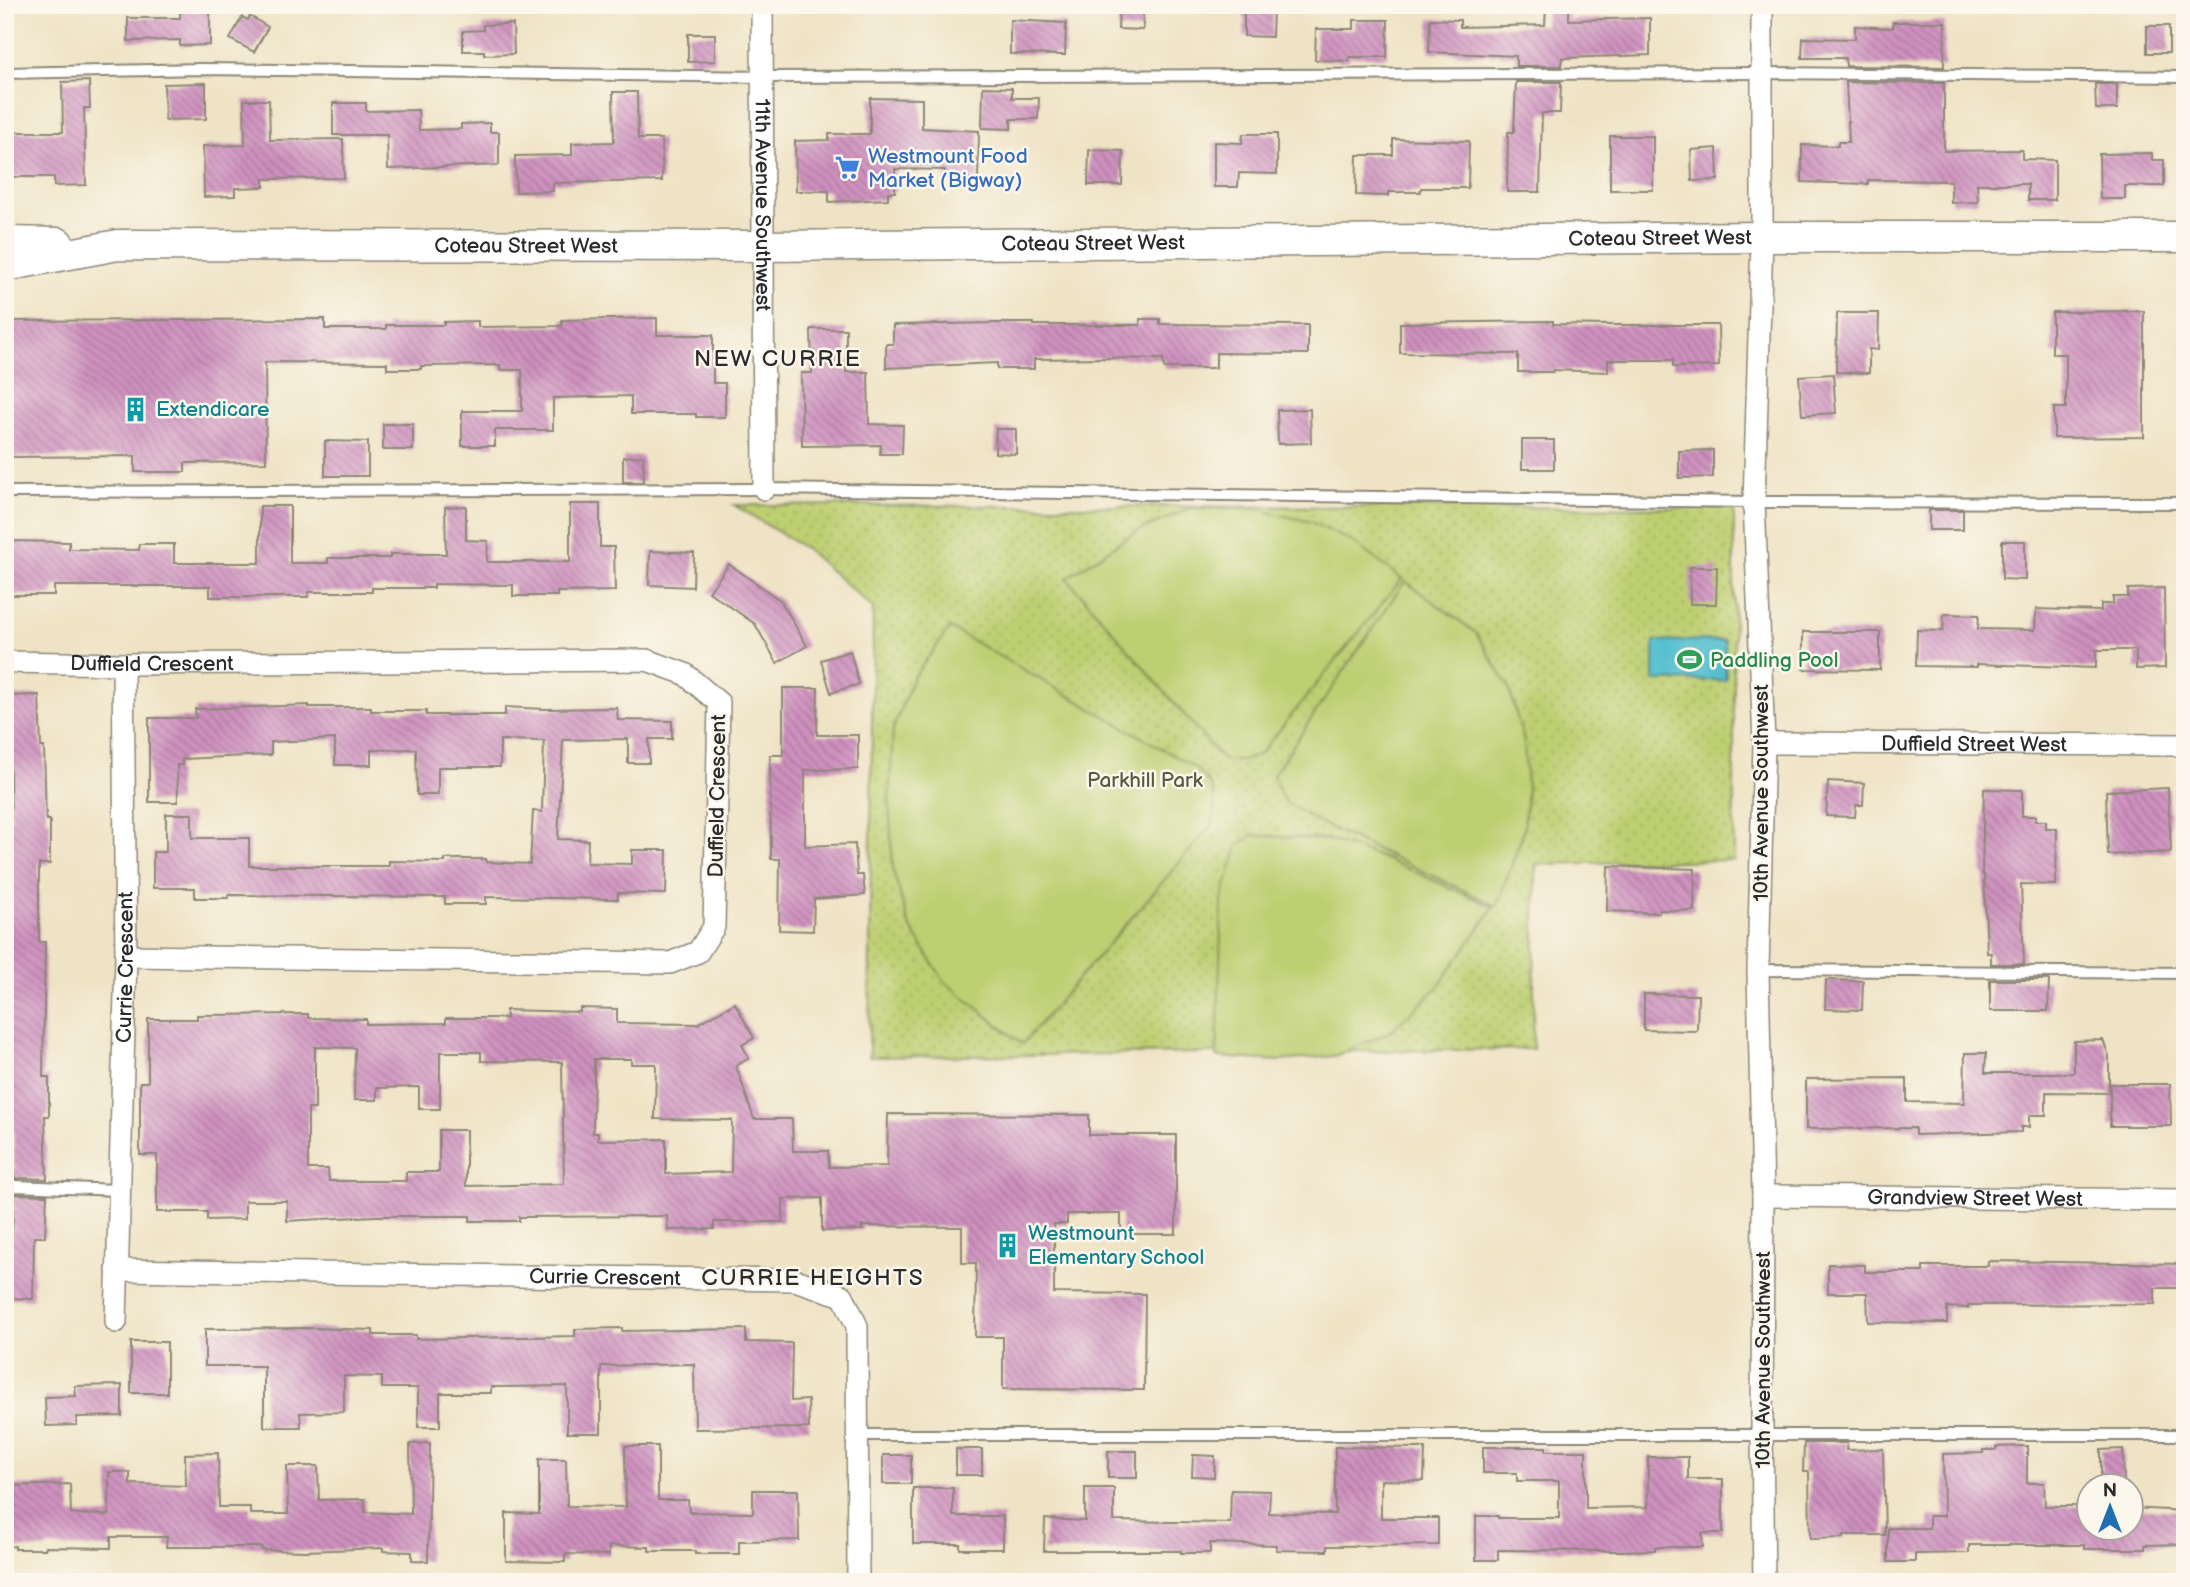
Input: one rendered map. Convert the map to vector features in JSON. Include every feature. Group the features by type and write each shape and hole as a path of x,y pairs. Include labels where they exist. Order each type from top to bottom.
{"street":[{"name":"11th Avenue Southwest","path":"762,5 764,489"},
{"name":"10th Avenue Southwest","path":"1762,5 1762,237 1754,502 1765,743 1758,970 1763,1196 1764,1582"},
{"name":"Coteau Street West","path":"5,265 118,245 762,246 1762,237 2185,237"},
{"path":"5,242 118,245"},
{"name":"Duffield Crescent","path":"5,662 123,664 646,660 685,674 719,703 714,927 698,952 670,962 126,956"},
{"name":"Currie Crescent","path":"116,1322 126,956 123,664"},
{"name":"Duffield Street West","path":"1765,743 2185,745"},
{"name":"Grandview Street West","path":"1763,1196 2185,1200"},
{"name":"Currie Crescent","path":"117,1270 796,1280 843,1296 857,1326 858,1582"}],"lane":[{"path":"5,73 202,69 764,77 1762,73 2185,77"},
{"path":"5,492 764,489 1754,502 2185,503"},
{"path":"1758,970 2185,972"},
{"path":"5,1188 14,1186 119,1190"},
{"path":"858,1435 2185,1435"}],"green space":[{"name":"Parkhill Park","path":"734,505 1734,508 1734,860 1536,864 1533,1049 869,1057 873,608 806,549"},
{"path":"1191,508 1250,508 1311,522 1353,542 1402,579 1260,754 1246,760 1223,760 1067,578 1134,533"},
{"path":"1405,581 1476,633 1509,688 1524,742 1527,787 1524,830 1497,906 1320,823 1284,801 1273,775"},
{"path":"950,628 1194,767 1214,793 1212,825 1022,1044 944,981 909,925 893,870 889,801 893,729 913,678"},
{"path":"1252,835 1329,840 1383,858 1494,907 1437,988 1390,1032 1335,1056 1279,1061 1217,1057 1222,899 1238,846"}],"water":[{"name":"Paddling Pool","path":"1725,640 1726,680 1654,681 1654,641"}],"building":[{"path":"1119,5 1143,5 1143,30 1118,29"},
{"path":"1546,6 1569,6 1569,20 1650,18 1650,55 1562,58 1561,66 1516,66 1516,56 1429,52 1430,19 1460,20 1460,27 1545,25"},
{"path":"1244,8 1273,9 1272,37 1244,36"},
{"path":"180,10 210,10 210,45 180,46 180,40 128,41 128,18 180,18"},
{"path":"250,16 268,27 254,52 230,39 242,17 248,20"},
{"path":"1010,20 1066,23 1065,55 1010,54"},
{"path":"1354,20 1388,20 1387,57 1349,57 1349,61 1315,60 1316,29 1354,29"},
{"path":"1893,22 1945,22 1944,67 1846,66 1845,58 1802,58 1803,38 1855,39 1855,26 1893,28"},
{"path":"513,24 514,54 484,55 484,51 463,51 463,31 483,30 483,25"},
{"path":"2147,26 2169,26 2169,53 2147,53"},
{"path":"688,34 715,34 715,61 688,62"},
{"path":"89,81 90,108 84,108 86,185 54,186 54,177 5,177 5,132 63,132 62,82"},
{"path":"1516,82 1561,82 1560,113 1542,113 1540,192 1507,192 1508,132 1514,132"},
{"path":"1846,82 1944,83 1944,151 2022,150 2022,159 2055,160 2055,200 2028,200 2028,184 1977,184 1978,202 1951,203 1951,181 1868,180 1868,184 1802,182 1802,145 1838,146 1838,142 1849,142"},
{"path":"206,83 206,119 165,120 164,84"},
{"path":"2095,84 2117,84 2117,109 2096,109"},
{"path":"983,87 1012,88 1012,98 1039,98 1038,119 1011,119 1011,129 982,128"},
{"path":"613,92 637,92 638,139 662,139 662,181 553,183 553,191 516,192 515,156 572,155 572,143 614,142"},
{"path":"870,98 922,99 922,128 979,131 978,179 945,178 945,170 895,169 895,192 888,192 888,199 829,202 829,191 796,191 795,141 829,140 829,134 870,134"},
{"path":"244,100 269,100 270,140 343,139 344,178 264,179 264,187 235,188 235,196 204,197 203,146 245,145"},
{"path":"333,103 366,103 366,111 418,110 419,130 461,129 461,124 490,123 490,132 499,132 499,165 388,169 387,135 333,135"},
{"path":"1243,134 1277,134 1277,174 1239,173 1238,187 1214,187 1214,142 1242,143"},
{"path":"1610,136 1653,136 1653,190 1610,190"},
{"path":"1393,139 1469,141 1468,188 1421,188 1420,192 1388,192 1388,196 1356,195 1357,155 1393,155"},
{"path":"1717,148 1718,180 1692,181 1691,150"},
{"path":"1089,150 1123,151 1122,185 1088,185"},
{"path":"2152,153 2152,160 2164,160 2164,186 2125,186 2125,199 2100,199 2099,154"},
{"path":"2144,311 2144,437 2054,438 2054,408 2066,408 2066,354 2052,354 2052,312"},
{"path":"1837,313 1879,313 1878,350 1869,349 1869,373 1836,372"},
{"path":"657,318 657,335 713,335 713,383 725,383 725,417 631,414 631,396 553,398 553,430 495,430 495,446 462,446 462,411 522,411 522,370 500,370 500,365 387,369 387,363 265,362 266,462 185,463 185,472 135,472 135,456 5,457 5,321 325,319 325,329 386,329 386,325 444,325 444,322 478,321 478,327 562,326 562,320"},
{"path":"1140,319 1160,319 1160,324 1308,325 1308,354 1216,353 1216,368 1164,368 1163,359 1105,358 1034,359 1034,369 997,369 997,363 886,368 886,344 893,344 893,325 1140,325"},
{"path":"1553,321 1553,324 1718,325 1719,366 1673,367 1673,360 1608,360 1608,372 1518,372 1518,354 1400,353 1400,323"},
{"path":"811,329 846,329 846,372 868,372 869,424 903,425 902,454 880,454 881,445 802,446 801,373 812,373"},
{"path":"1833,374 1836,413 1802,415 1799,376"},
{"path":"1310,409 1311,443 1278,444 1277,410"},
{"path":"383,424 413,424 413,450 383,450"},
{"path":"996,429 1016,429 1016,454 995,453"},
{"path":"1522,440 1554,440 1554,469 1522,469"},
{"path":"325,441 368,442 368,476 325,476"},
{"path":"1713,450 1713,477 1679,478 1679,451"},
{"path":"643,456 644,482 623,482 623,457"},
{"path":"570,504 600,504 600,547 614,547 615,591 557,592 557,596 513,596 513,585 434,584 434,588 372,588 372,592 308,592 308,597 210,597 210,586 54,586 54,595 5,595 5,541 69,542 69,549 139,550 139,544 174,544 174,563 260,563 260,506 290,506 290,563 328,563 328,558 390,558 390,554 446,554 445,507 466,506 466,540 488,541 487,562 570,562"},
{"path":"1929,510 1963,510 1963,530 1929,530"},
{"path":"2002,541 2025,541 2025,580 2002,579"},
{"path":"650,551 694,553 693,587 649,585"},
{"path":"729,564 781,601 807,646 777,663 755,624 709,592"},
{"path":"1690,567 1717,567 1716,604 1690,604"},
{"path":"2164,588 2165,668 2136,669 2136,650 2096,650 2096,668 1977,664 1977,667 1916,666 1917,630 1943,631 1944,614 1979,615 1978,629 2035,630 2036,609 2101,611 2101,604 2113,604 2113,597 2128,597 2128,589"},
{"path":"1803,632 1880,632 1880,670 1803,669"},
{"path":"850,651 859,684 831,693 821,660"},
{"path":"783,688 818,688 817,735 858,735 858,769 805,770 805,846 855,844 857,875 863,875 865,895 814,899 813,931 779,930 780,859 771,859 770,755 783,755"},
{"path":"39,695 46,820 50,820 50,864 39,864 39,942 45,942 43,1077 49,1077 49,1116 45,1116 47,1179 14,1178 13,1116 5,1116 6,819 11,819 5,696"},
{"path":"309,705 371,707 371,711 426,711 426,715 505,715 505,707 617,708 618,720 672,721 672,739 649,739 649,763 628,763 628,739 563,740 558,839 588,840 587,863 632,864 632,850 667,850 666,894 618,893 618,899 486,897 486,904 445,904 445,897 228,895 228,898 195,898 195,888 153,888 153,852 166,852 166,814 192,814 192,838 249,838 249,866 389,866 389,861 445,862 445,859 486,859 486,862 530,864 533,811 542,812 544,741 500,740 500,767 438,767 438,795 417,795 416,749 371,750 371,765 335,765 335,739 271,742 271,755 182,759 182,765 177,765 178,802 149,802 149,718 196,718 195,709"},
{"path":"1828,781 1864,783 1863,805 1856,805 1855,817 1826,816"},
{"path":"2168,788 2171,852 2108,855 2106,791"},
{"path":"1984,789 2022,790 2022,816 2036,816 2035,821 2046,821 2046,828 2057,828 2056,885 2021,884 2024,964 1991,964 1991,953 1987,953 1982,874"},
{"path":"1608,866 1695,869 1694,911 1607,911"},
{"path":"1826,980 1863,981 1862,1010 1825,1009"},
{"path":"1990,980 2049,980 2048,1011 1990,1011"},
{"path":"1644,994 1698,995 1697,1031 1644,1030"},
{"path":"735,1003 754,1038 742,1045 749,1058 736,1066 754,1119 792,1119 793,1151 828,1151 829,1167 887,1166 888,1114 1089,1115 1089,1135 1176,1135 1176,1234 1121,1234 1121,1214 1067,1214 1067,1224 1054,1224 1054,1293 1145,1294 1144,1390 1003,1389 1003,1337 975,1337 976,1263 962,1263 962,1227 862,1226 862,1230 822,1231 822,1198 783,1199 783,1222 714,1222 714,1229 668,1230 667,1216 519,1217 519,1221 470,1221 470,1216 375,1216 287,1221 287,1201 245,1201 245,1219 207,1220 207,1212 157,1212 157,1155 140,1155 140,1082 148,1082 148,1019 197,1019 197,1015 308,1014 308,1018 366,1019 366,1024 446,1023 446,1018 506,1018 506,1010 580,1012 580,1008 617,1009 617,1023 697,1024","holes":["315,1047 355,1048 354,1100 377,1100 377,1088 419,1087 419,1109 440,1109 440,1052 481,1052 481,1061 562,1062 564,1184 466,1186 466,1130 439,1130 439,1172 406,1172 406,1181 329,1181 328,1169 308,1169 308,1109 315,1109","594,1059 631,1059 631,1064 656,1064 655,1119 732,1120 731,1172 666,1174 666,1139 598,1140 598,1133 593,1133"]},
{"path":"2103,1040 2109,1056 2109,1093 2046,1092 2046,1115 2029,1115 2029,1127 2021,1127 2021,1132 1915,1135 1915,1128 1806,1129 1806,1079 1907,1078 1907,1102 1964,1103 1965,1053 1986,1053 1985,1073 2074,1073 2074,1041"},
{"path":"2110,1084 2170,1084 2171,1126 2110,1126"},
{"path":"14,1194 47,1195 45,1237 34,1237 33,1299 5,1298 5,1255 11,1255"},
{"path":"1988,1261 2185,1264 2185,1288 2155,1288 2155,1304 1947,1307 1947,1323 1868,1322 1867,1293 1828,1293 1828,1264 1865,1265 1865,1272 1923,1272 1923,1266 1988,1266"},
{"path":"205,1329 373,1330 373,1335 416,1335 416,1339 575,1336 575,1329 746,1329 746,1342 792,1343 791,1401 808,1400 809,1428 695,1429 694,1364 601,1366 601,1433 567,1433 567,1386 491,1387 491,1393 440,1393 440,1427 418,1427 418,1388 382,1388 382,1377 344,1376 344,1412 300,1413 301,1427 264,1427 264,1366 205,1366"},
{"path":"131,1342 167,1342 167,1393 131,1393"},
{"path":"122,1385 122,1416 77,1417 77,1425 46,1426 45,1397 76,1396 75,1386"},
{"path":"430,1443 428,1561 412,1560 412,1552 383,1551 383,1548 305,1551 262,1550 262,1547 166,1547 167,1537 111,1537 111,1548 5,1547 5,1486 70,1484 71,1514 109,1515 109,1472 130,1472 130,1484 186,1486 185,1454 218,1453 219,1507 250,1507 250,1514 288,1514 287,1466 318,1466 319,1500 365,1499 365,1512 411,1514 410,1444"},
{"path":"1804,1443 1847,1443 1846,1450 1883,1449 1885,1535 1844,1535 1844,1538 1810,1539 1809,1472 1803,1472"},
{"path":"625,1446 658,1446 658,1500 688,1500 689,1512 753,1513 753,1490 798,1490 799,1540 739,1541 739,1554 695,1554 695,1551 649,1551 649,1547 609,1546 609,1555 565,1554 565,1562 506,1561 506,1513 539,1514 539,1459 566,1459 567,1506 626,1507"},
{"path":"2027,1446 2027,1483 2044,1483 2045,1506 2074,1506 2074,1542 2144,1542 2144,1509 2185,1511 2185,1544 2145,1545 2145,1549 2084,1549 2084,1545 1969,1545 1969,1553 1915,1554 1915,1562 1888,1562 1888,1528 1929,1528 1929,1516 1944,1516 1943,1454 1983,1453 1983,1450 1996,1450 1996,1447"},
{"path":"1335,1447 1425,1448 1424,1481 1381,1480 1381,1518 1438,1518 1438,1545 1327,1546 1327,1551 1276,1550 1276,1545 1210,1543 1210,1553 1044,1551 1045,1519 1085,1521 1085,1488 1114,1488 1114,1521 1230,1523 1231,1490 1270,1491 1269,1513 1335,1514"},
{"path":"1483,1447 1546,1447 1546,1451 1586,1451 1586,1508 1648,1507 1648,1457 1688,1457 1688,1479 1723,1479 1723,1533 1702,1533 1703,1547 1655,1547 1655,1550 1620,1551 1498,1550 1498,1560 1476,1560 1476,1516 1559,1518 1559,1481 1517,1481 1517,1473 1483,1473"},
{"path":"956,1449 982,1449 982,1475 956,1475"},
{"path":"2123,1449 2124,1472 2101,1472 2101,1450"},
{"path":"1108,1451 1137,1451 1137,1478 1108,1478"},
{"path":"883,1455 911,1455 911,1484 883,1484"},
{"path":"1193,1455 1215,1456 1214,1477 1192,1476"},
{"path":"913,1488 953,1488 953,1516 1003,1516 1003,1549 960,1549 960,1544 913,1544"}],"place":[{"name":"Westmount Food Market (Bigway)","path":"848,168"},
{"name":"Extendicare","path":"136,409"},
{"name":"Paddling Pool","path":"1690,660"},
{"name":"Westmount Elementary School","path":"1008,1245"}],"district":[{"name":"NEW CURRIE","path":"778,358"},
{"name":"CURRIE HEIGHTS","path":"813,1277"}]}
